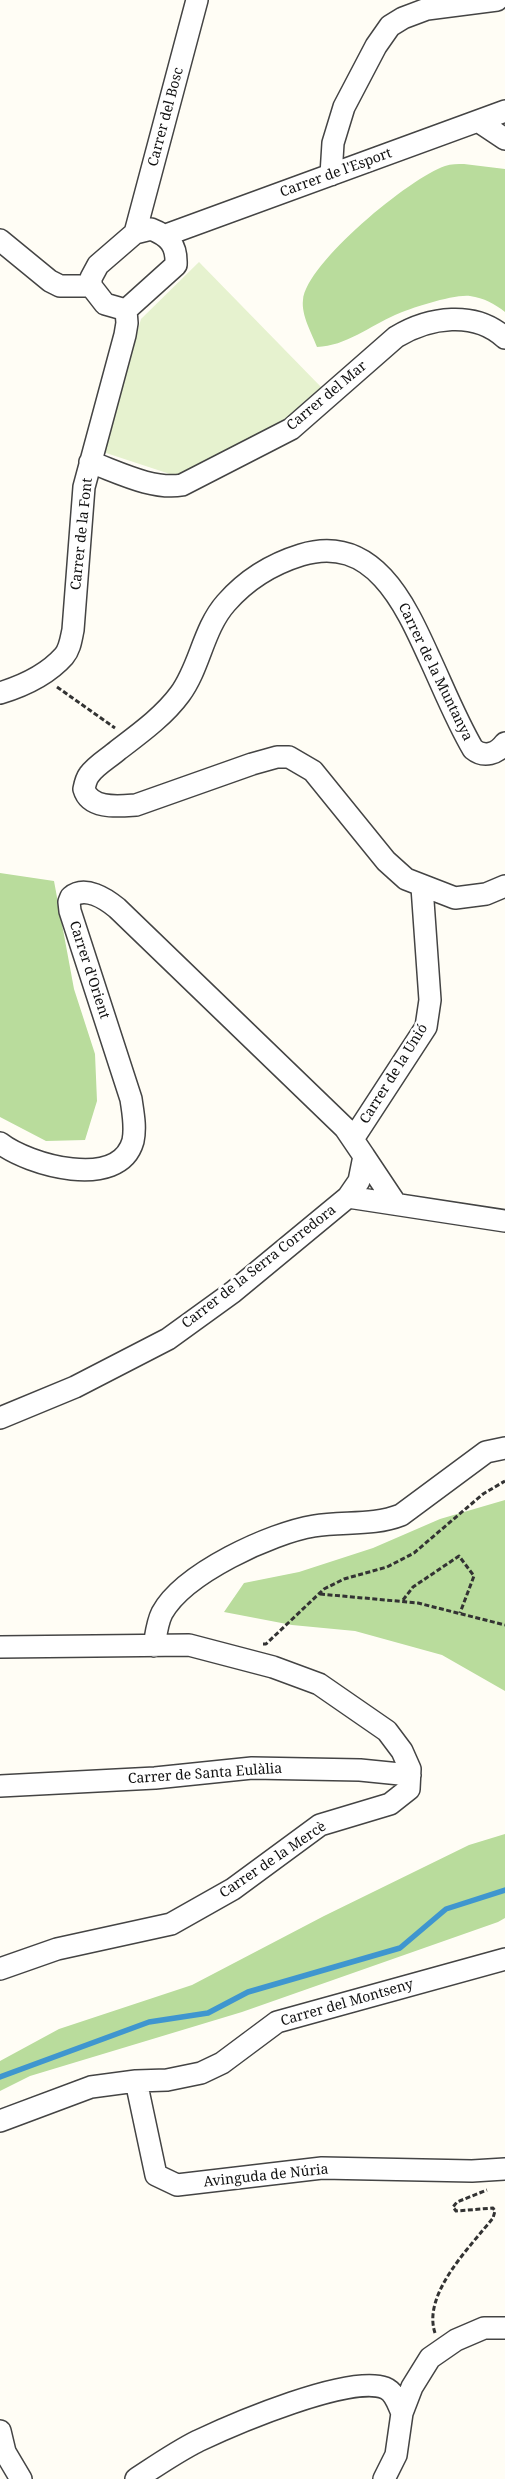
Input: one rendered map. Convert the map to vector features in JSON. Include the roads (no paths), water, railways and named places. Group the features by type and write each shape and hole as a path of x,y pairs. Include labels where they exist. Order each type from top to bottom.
{"street":[{"name":"Carrer del Bosc","path":"135,233 197,0"},
{"path":"331,175 333,143 344,107 376,46 390,26 409,15 427,9 497,0"},
{"name":"Carrer de l'Esport","path":"166,235 505,111"},
{"path":"478,120 505,139"},
{"path":"151,229 166,235 174,245 176,265 126,310 105,304 91,286 91,278 98,265 135,233 151,229"},
{"path":"0,240 50,281 60,286 91,286"},
{"name":"Carrer de la Font","path":"0,693 15,689 40,675 64,655 70,645 73,630 82,509 90,462 125,336 126,310"},
{"name":"Carrer del Mar","path":"90,462 158,484 170,487 182,485 291,429 396,337 408,330 443,320 462,320 483,324 505,338"},
{"name":"Carrer de la Muntanya","path":"505,743 494,753 486,754 473,749 407,609 384,578 374,569 350,555 335,551 322,551 302,554 278,564 239,589 224,606 211,627 180,693 132,740 87,777 84,789 92,801 104,804 136,804 252,764 289,757 313,771 386,861 406,879 422,887 455,898 486,894 505,886"},
{"name":"Carrer de la Unió","path":"358,1148 426,1027 430,1012 422,887"},
{"name":"Carrer d'Orient","path":"0,1143 32,1161 81,1170 108,1165 124,1155 132,1143 134,1127 130,1099 70,911 69,902 71,897 83,892 100,896 117,908 345,1128 396,1204"},
{"path":"348,1197 359,1181 358,1148"},
{"name":"Carrer de la Serra Corredora","path":"0,1418 75,1387 168,1339 233,1292 348,1197 505,1221"},
{"path":"154,1646 161,1614 169,1601 190,1581 208,1569 254,1546 300,1529 334,1523 388,1520 401,1515 486,1452 505,1448"},
{"path":"0,1647 189,1645 273,1667 319,1684 388,1731 402,1751 410,1769 410,1774"},
{"name":"Carrer de Santa Eulàlia","path":"0,1786 155,1778 252,1768 360,1770 410,1774"},
{"name":"Carrer de la Mercè","path":"0,1969 57,1949 171,1924 233,1889 320,1825 390,1804 409,1789 410,1774"},
{"name":"Carrer del Montseny","path":"0,2121 91,2088 136,2080 167,2080 202,2073 222,2063 277,2022 505,1959"},
{"path":"482,1965 505,1975"},
{"name":"Avinguda de Núria","path":"136,2080 156,2175 177,2185 322,2168 472,2171 500,2178"},
{"path":"384,2479 396,2455 402,2413 412,2386 430,2358 456,2340 484,2328 505,2328"},
{"path":"136,2479 197,2442 256,2416 353,2386 370,2384 387,2389 392,2393 402,2413"},
{"path":"0,2431 5,2452 21,2479"}],"waterway":[{"path":"0,2077 149,2022 208,2013 248,1992 400,1948 446,1909 505,1890"}]}
